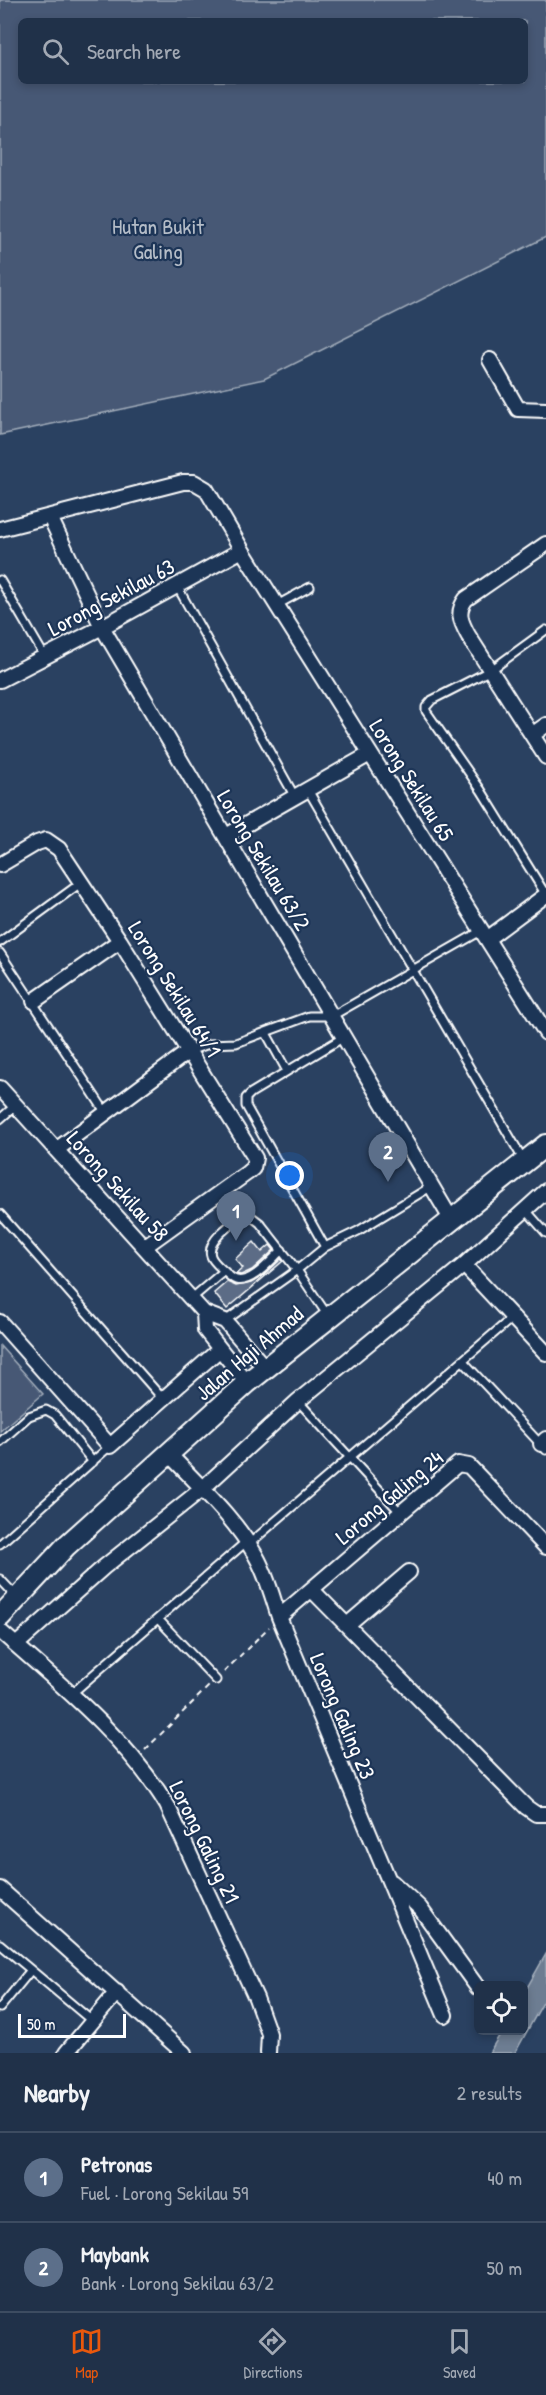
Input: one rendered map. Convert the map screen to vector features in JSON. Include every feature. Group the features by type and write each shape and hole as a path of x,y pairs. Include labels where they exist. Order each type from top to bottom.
{"street":[{"path":"490,360 518,409 546,410"},
{"name":"Lorong Sekilau 65","path":"0,530 183,482 194,482 206,489 242,550 546,1033"},
{"name":"Lorong Sekilau 63/2","path":"50,517 102,627 452,1219"},
{"path":"546,544 466,599 460,610 462,623 546,756"},
{"name":"Lorong Sekilau 63","path":"0,680 242,550"},
{"path":"532,735 546,725"},
{"path":"226,836 370,754"},
{"name":"Lorong Sekilau 64/1","path":"0,865 46,840 59,849 120,941 255,1158 255,1162 247,1173 144,1247"},
{"path":"484,935 546,895"},
{"path":"34,1001 120,941"},
{"path":"56,1150 189,1051"},
{"name":"Lorong Sekilau 58","path":"0,1088 204,1313 225,1321 266,1369"},
{"name":"Jalan Haji Ahmad","path":"0,1617 66,1546 247,1383 546,1145"},
{"path":"16,1645 112,1561 202,1489 298,1401 464,1265 546,1191"},
{"path":"464,1265 546,1353"},
{"name":"Lorong Sekilau 58","path":"204,1313 205,1330 247,1383"},
{"path":"0,1322 110,1446 220,1349"},
{"name":"Lorong Galing 23","path":"169,1454 248,1543 263,1570 279,1617 445,2015"},
{"name":"Lorong Galing 24","path":"279,1617 454,1466 464,1464 546,1547"},
{"path":"347,1625 409,1572"},
{"path":"312,1590 526,1808 536,1814 546,1814"},
{"name":"Lorong Galing 21","path":"0,1631 70,1695 135,1761 167,1805 256,1998 269,2034 268,2053"},
{"path":"388,1878 420,1908 474,1982"},
{"path":"0,1889 184,2053"},
{"path":"66,2053 117,1992"}],"lane":[{"path":"0,580 45,657"},
{"path":"177,586 295,797"},
{"path":"277,605 309,587"},
{"path":"546,630 491,670 432,700 426,707 426,711 481,790 546,895"},
{"path":"308,790 525,1162"},
{"path":"0,942 82,882"},
{"path":"189,1051 209,1044 236,1043 309,1016 332,1016 414,969 484,935"},
{"path":"0,953 34,1001 106,1113"},
{"path":"266,1033 287,1071"},
{"path":"325,1247 246,1106 246,1098 344,1037"},
{"path":"0,1119 16,1105"},
{"path":"225,1321 297,1270 325,1247 358,1231 432,1186"},
{"path":"525,1209 546,1233"},
{"path":"0,1214 163,1399"},
{"path":"282,1250 247,1279 239,1281 233,1279 212,1257 211,1250 214,1241 240,1218 252,1217 260,1223 282,1250 329,1318"},
{"path":"191,1299 225,1271"},
{"path":"70,1695 513,1317"},
{"path":"463,1360 544,1444"},
{"path":"298,1401 400,1512"},
{"path":"0,1442 29,1416 46,1410 54,1415 93,1462"},
{"path":"0,1544 110,1446"},
{"path":"0,1579 18,1598"},
{"path":"158,1619 216,1680"},
{"path":"0,1944 92,2021"},
{"path":"0,2008 31,1970"}],"path":[{"path":"135,1761 279,1617"}],"green space":[{"name":"Hutan Bukit Galing","path":"0,0 546,0 546,237 264,379 0,435"},
{"path":"0,1346 43,1394 0,1431"}],"shaded area":[{"path":"546,1954 546,1997 528,2030 528,1986"},
{"path":"500,2035 525,2035 515,2053 489,2053"}],"building":[{"path":"254,1242 262,1252 270,1245 274,1250 252,1270 241,1275 236,1274 243,1268 235,1259"},
{"path":"281,1259 283,1261 227,1309 214,1293 227,1282 236,1286 251,1283 264,1275"}],"place":[{"name":"Maybank","path":"388,1182"},
{"name":"Petronas","path":"236,1241"}]}
